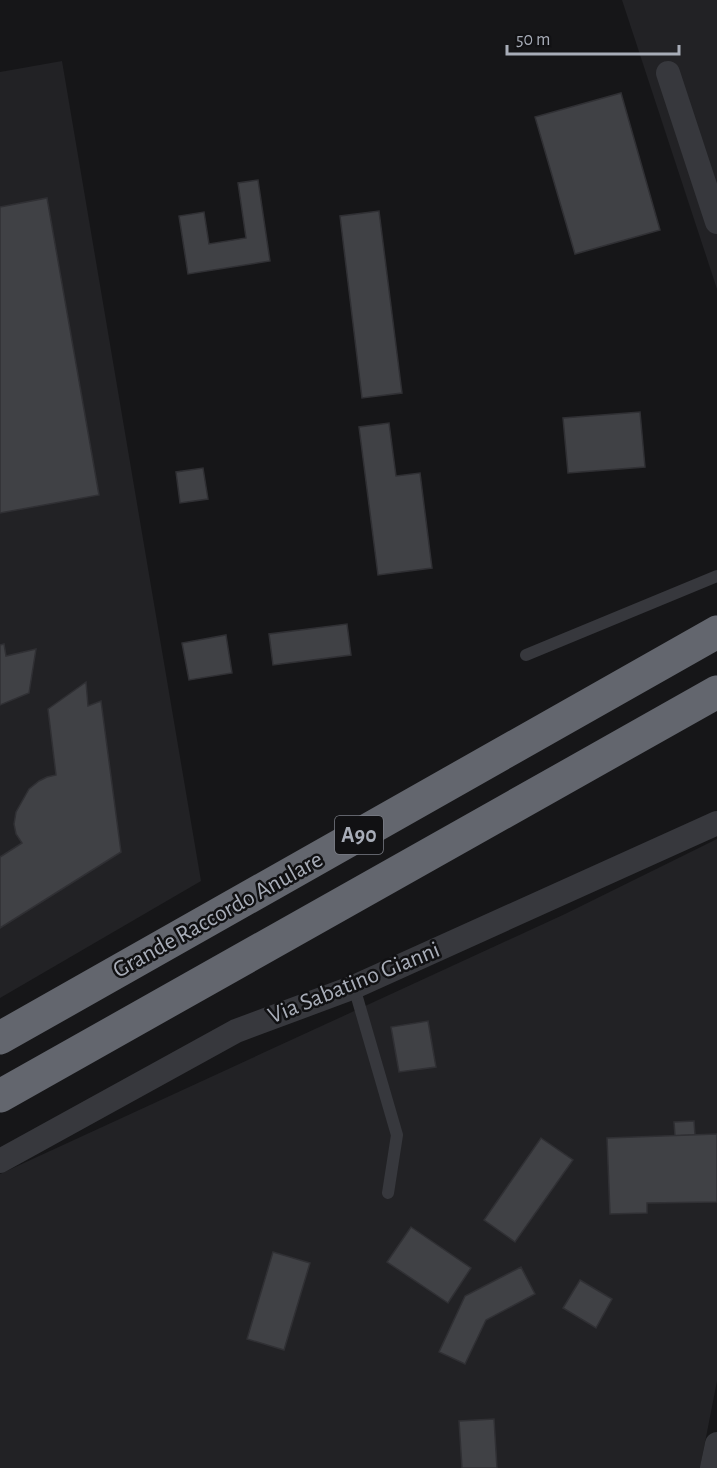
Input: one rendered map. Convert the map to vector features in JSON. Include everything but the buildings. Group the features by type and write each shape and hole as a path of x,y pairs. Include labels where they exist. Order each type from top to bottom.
{"highway":[{"name":"Grande Raccordo Anulare","path":"5,1034 717,632"},
{"name":"A90","path":"0,1096 717,692"}],"street":[{"path":"668,73 717,222"},
{"name":"Via Sabatino Gianni","path":"0,1161 236,1031 354,987 717,823"},
{"path":"712,1468 717,1444"}],"lane":[{"path":"526,655 717,576"},
{"path":"354,987 397,1135 388,1193"}],"shaded area":[{"path":"622,0 717,0 717,289"},
{"path":"62,61 201,881 0,998 0,72"},
{"path":"717,839 717,1381 700,1468 0,1468 0,1174 565,914"}]}
